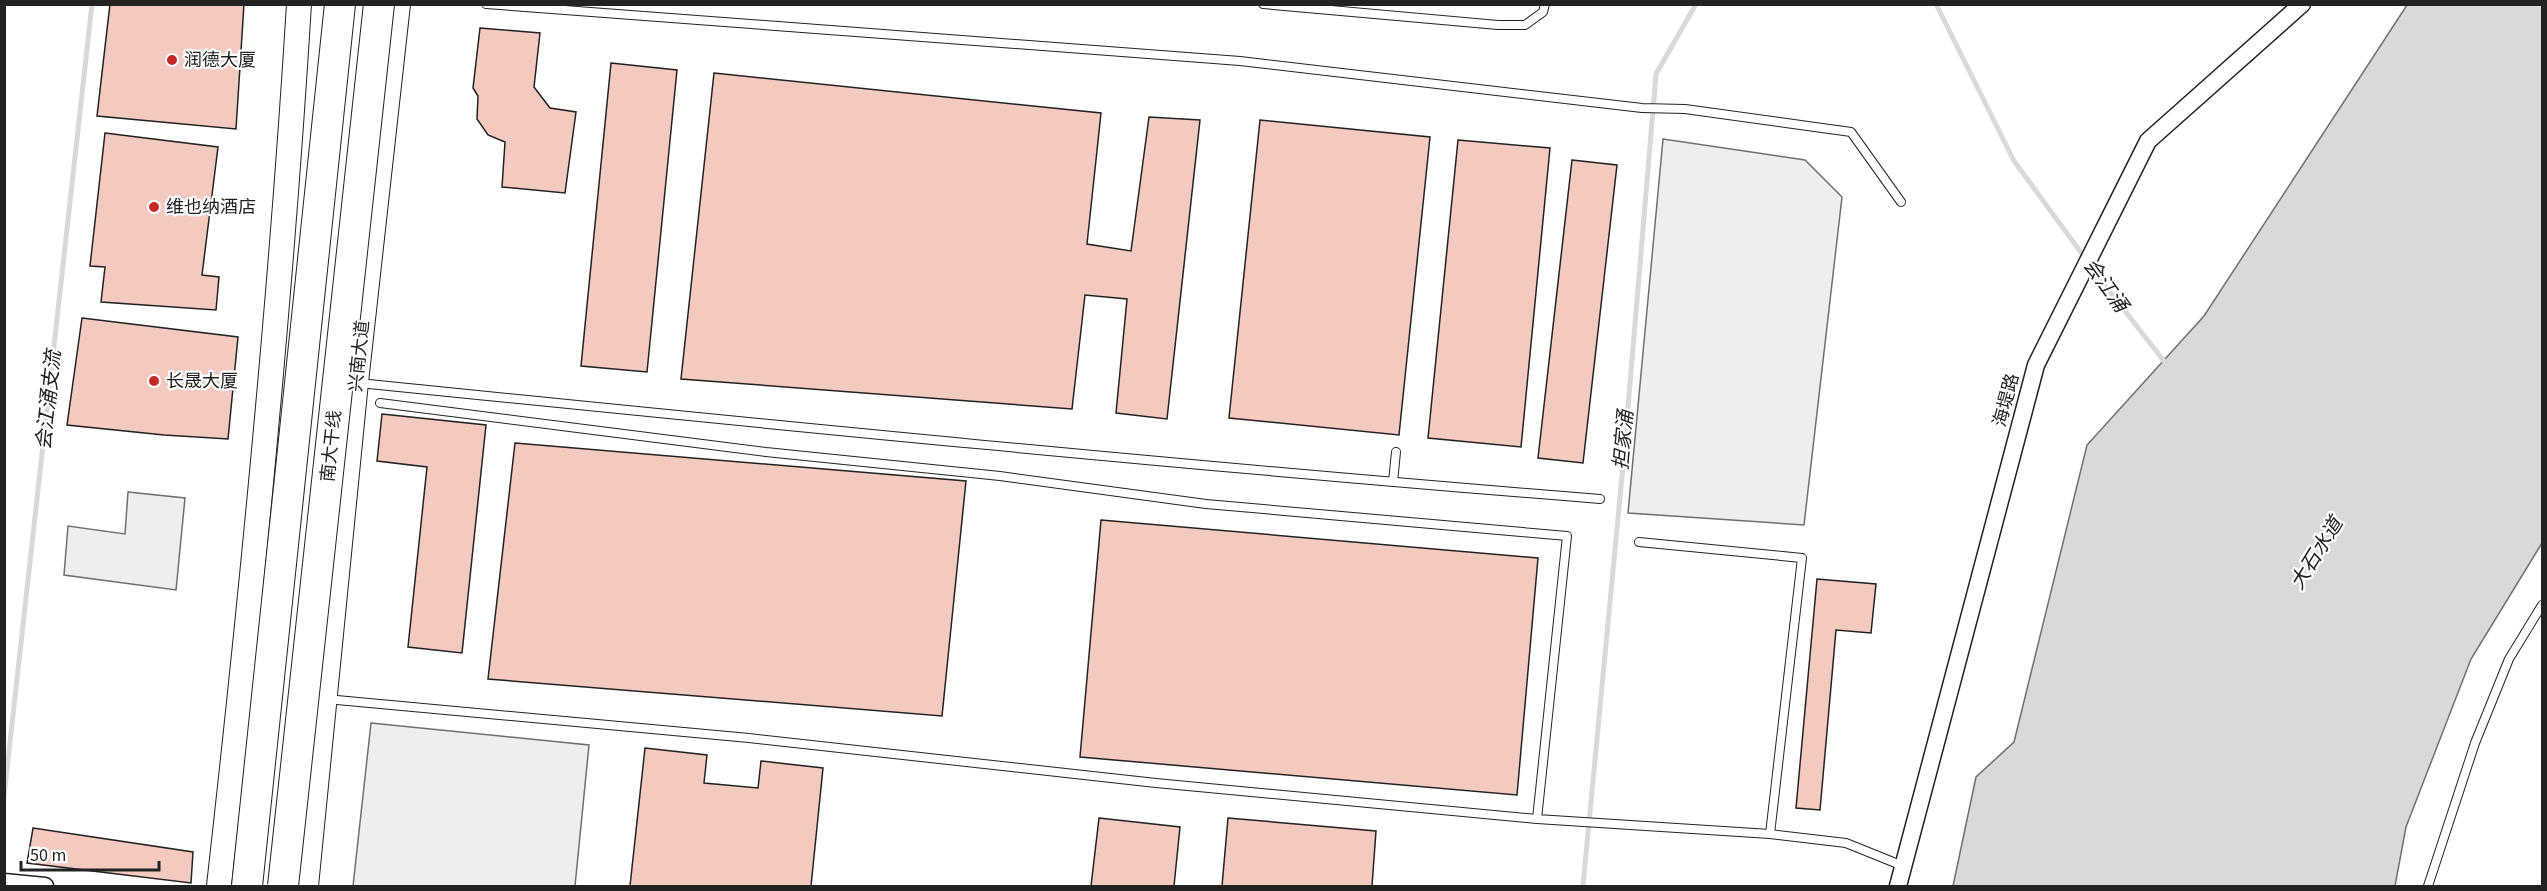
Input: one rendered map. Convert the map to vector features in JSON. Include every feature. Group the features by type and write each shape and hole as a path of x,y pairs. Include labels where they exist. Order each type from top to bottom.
{"highway":[{"name":"南大干线","path":"247,886 340,4"},
{"name":"南大干线","path":"283,886 379,4"}],"main road":[{"path":"219,886 241,691 271,374 299,4"},
{"name":"兴南大道","path":"306,886 356,382 398,4"},
{"path":"241,691 326,699"}],"street":[{"name":"海堤路","path":"1898,886 2036,365 2148,141 2302,4"},
{"path":"4,882 45,886"}],"lane":[{"path":"486,4 1240,61 1642,108 1685,109 1851,132 1901,202"},
{"path":"1263,4 1326,8 1433,21 1525,25 1543,12 1545,4"},
{"path":"356,382 648,413 1600,499"},
{"path":"380,403 766,452 1000,476 1206,504 1567,536 1537,819"},
{"path":"1393,482 1396,452"},
{"path":"1639,542 1802,558 1770,834"},
{"path":"2428,886 2475,743 2509,658 2542,605"},
{"path":"326,699 749,738 1156,783 1537,819 1770,834 1846,843 1903,866"}],"shaded area":[{"path":"1663,139 1805,160 1842,197 1804,525 1628,513"},
{"path":"128,492 185,498 176,590 64,575 68,526 125,534"},
{"path":"371,723 589,745 575,886 353,886"}],"water":[{"name":"大石水道","path":"2407,5 2542,5 2542,543 2471,659 2406,827 2395,886 1953,886 1976,777 2014,742 2087,445 2204,316"}],"building":[{"name":"润德大厦","path":"110,4 244,4 236,129 97,116"},
{"path":"480,28 540,33 534,87 550,108 576,112 565,193 502,187 505,142 488,135 477,119 478,96 473,88"},
{"path":"611,63 677,70 647,372 581,366"},
{"path":"714,73 1101,113 1087,244 1131,251 1149,117 1200,120 1167,419 1116,413 1127,299 1085,295 1072,409 681,379"},
{"path":"1260,120 1430,137 1399,435 1229,418"},
{"name":"维也纳酒店","path":"105,133 218,147 202,275 219,277 216,310 101,302 105,267 90,266"},
{"path":"1458,140 1550,148 1521,447 1428,438"},
{"path":"1572,160 1617,165 1583,463 1538,458"},
{"name":"长晟大厦","path":"82,318 238,337 228,439 67,425"},
{"path":"382,414 486,425 462,653 408,647 427,467 377,461"},
{"path":"515,443 966,481 942,716 488,679"},
{"path":"1101,520 1538,558 1517,795 1080,757"},
{"path":"1817,579 1876,584 1871,633 1836,630 1820,810 1796,808"},
{"path":"645,748 707,755 704,783 758,788 761,761 823,768 811,886 630,886"},
{"path":"1099,818 1180,827 1174,886 1091,886"},
{"path":"1228,818 1376,831 1372,886 1222,886"},
{"path":"33,828 193,852 191,883 27,863"}],"waterway":[{"name":"会江涌支流","path":"4,796 92,4"},
{"name":"担家涌","path":"1583,886 1624,455 1656,74 1696,4"},
{"name":"会江涌","path":"1936,4 2014,161 2085,258"},
{"name":"会江涌","path":"2090,266 2167,365"}],"place":[{"name":"润德大厦","path":"172,60"},
{"name":"维也纳酒店","path":"154,207"},
{"name":"长晟大厦","path":"154,381"}]}
